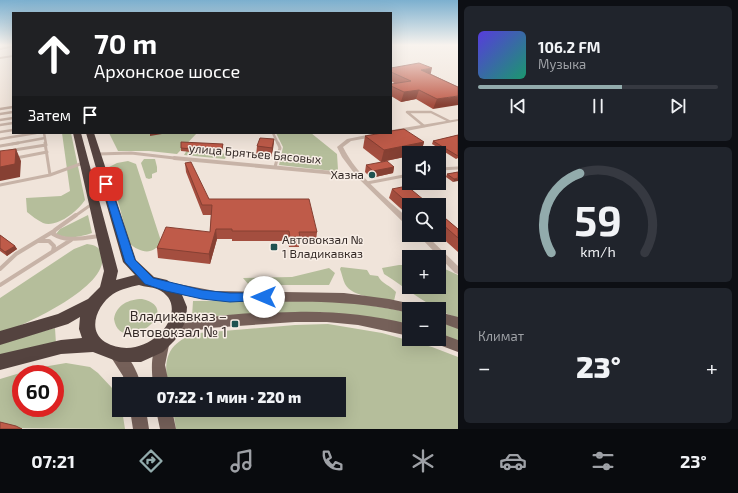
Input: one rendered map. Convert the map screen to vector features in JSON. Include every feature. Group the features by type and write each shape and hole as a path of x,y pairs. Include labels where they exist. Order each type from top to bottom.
{"highway":[{"path":"77,134 83,163 95,202 111,271 108,290"},
{"path":"90,134 130,262 149,281"},
{"path":"0,338 62,319 94,303 108,290 128,282 149,281 166,287 176,296 179,303 180,312 178,324 167,337 154,348 140,353 126,355 116,354 95,344 90,338 87,327 87,317 94,303"},
{"path":"0,362 61,348 95,344"}],"main road":[{"path":"166,287 202,295 230,297 332,297 357,299 402,306"},
{"path":"159,377 158,365 167,337 186,326 195,324 218,321 303,316 338,317 373,322 402,328"},
{"path":"446,319 458,323"},
{"path":"446,342 458,346"},
{"path":"116,354 130,373 131,377"},
{"path":"139,417 141,429"},
{"path":"165,417 168,429"}],"street":[{"path":"392,132 458,120"},
{"path":"381,134 350,140 340,147 344,157 359,175 402,216"},
{"name":"улица Брятьев Бясовых","path":"174,158 359,175"},
{"path":"429,242 458,271"}],"lane":[{"path":"0,109 12,107"},
{"path":"0,114 12,112"},
{"path":"424,126 407,112 431,112 449,121"},
{"path":"0,120 12,118"},
{"path":"0,125 12,123"},
{"path":"0,132 12,130"},
{"path":"0,139 30,134"},
{"path":"44,134 50,175"},
{"path":"273,134 280,148 275,167"},
{"path":"0,146 45,138"},
{"path":"8,151 46,145"},
{"path":"8,159 47,152"},
{"path":"97,154 131,153 174,158"},
{"path":"0,185 50,175 83,163"},
{"path":"446,169 458,168"},
{"path":"368,184 402,177"},
{"path":"0,269 16,254 39,241 95,202"},
{"path":"55,230 54,234 59,238 72,240 103,236"},
{"path":"39,241 45,240 52,244 54,249 51,253"},
{"path":"0,285 72,240"}],"green space":[{"path":"62,134 71,134 85,200 67,218 54,223 43,223 27,212 26,198 61,196 70,191"},
{"path":"110,134 196,134 177,154 149,151 118,151"},
{"path":"276,134 312,134 337,154 338,170 333,171 279,165 283,147"},
{"path":"187,150 227,154 225,159 184,155"},
{"path":"144,159 155,159 157,167 157,172 152,174 152,178 149,179 146,178 141,163"},
{"path":"128,161 136,164 161,241 155,249 151,251 142,251 129,243 109,167 117,163"},
{"path":"88,215 92,233 74,237 65,237 56,234 60,229"},
{"path":"87,244 97,247 102,255 101,267 93,280 80,292 63,303 0,334 0,298 74,249"},
{"path":"402,265 402,286 384,274 382,268"},
{"path":"341,267 367,270 370,275 378,276 396,292 394,301 367,297 349,289 345,284 340,269"},
{"path":"329,268 335,273 329,285 249,285 243,278 292,277"},
{"path":"446,269 458,275 458,318 446,313 446,302 426,302 414,294 446,294"},
{"path":"142,299 154,304 157,312 154,320 147,327 137,332 127,334 119,330 114,319 117,310 132,300"},
{"path":"339,300 402,311 402,324 377,318 319,312 192,317 193,301"},
{"path":"328,324 382,333 402,339 402,346 428,346 458,357 458,429 176,429 174,417 346,417 346,377 167,377 166,365 171,351 175,345 189,336 199,333 295,325"},
{"path":"446,324 458,328 458,341 446,337"},
{"path":"55,328 56,344 0,359 0,343"},
{"path":"66,363 90,367 112,388 112,417 123,417 125,429 0,428 0,379 12,375 12,417 64,417 64,365 54,365"}],"building":[{"path":"408,65 424,65 432,68 421,70 458,87 458,96 437,99 419,90 404,92 392,86 392,84 411,81 392,72 392,68"},
{"path":"404,129 424,142 384,150 365,136 392,134 392,131"},
{"path":"458,135 458,156 446,149 446,146 441,146 433,141"},
{"path":"260,138 274,139 272,148 257,146"},
{"path":"181,142 223,144 221,152 181,148"},
{"path":"16,149 15,164 0,167 0,151"},
{"path":"387,161 394,167 373,171 366,165"},
{"path":"191,162 209,199 309,199 317,232 299,232 300,237 290,237 289,231 232,231 232,229 216,229 209,254 157,248 166,227 210,232 212,205 202,205 185,163"},
{"path":"458,172 458,178 454,179 447,174"},
{"path":"402,187 402,190 412,190 422,198 402,198 392,189"},
{"path":"446,219 458,229 458,238 446,227"},
{"path":"0,235 15,246 5,252 0,248"},
{"path":"0,422 16,426 22,429 0,429"}],"place":[{"name":"Хазна","path":"372,175"},
{"name":"Автовокзал № 1 Владикавказ","path":"274,247"},
{"name":"Владикавказ – Автовокзал № 1","path":"235,324"}],"route":[{"path":"106,184 130,262 149,281 160,283 166,287 202,295 264,297"}]}
